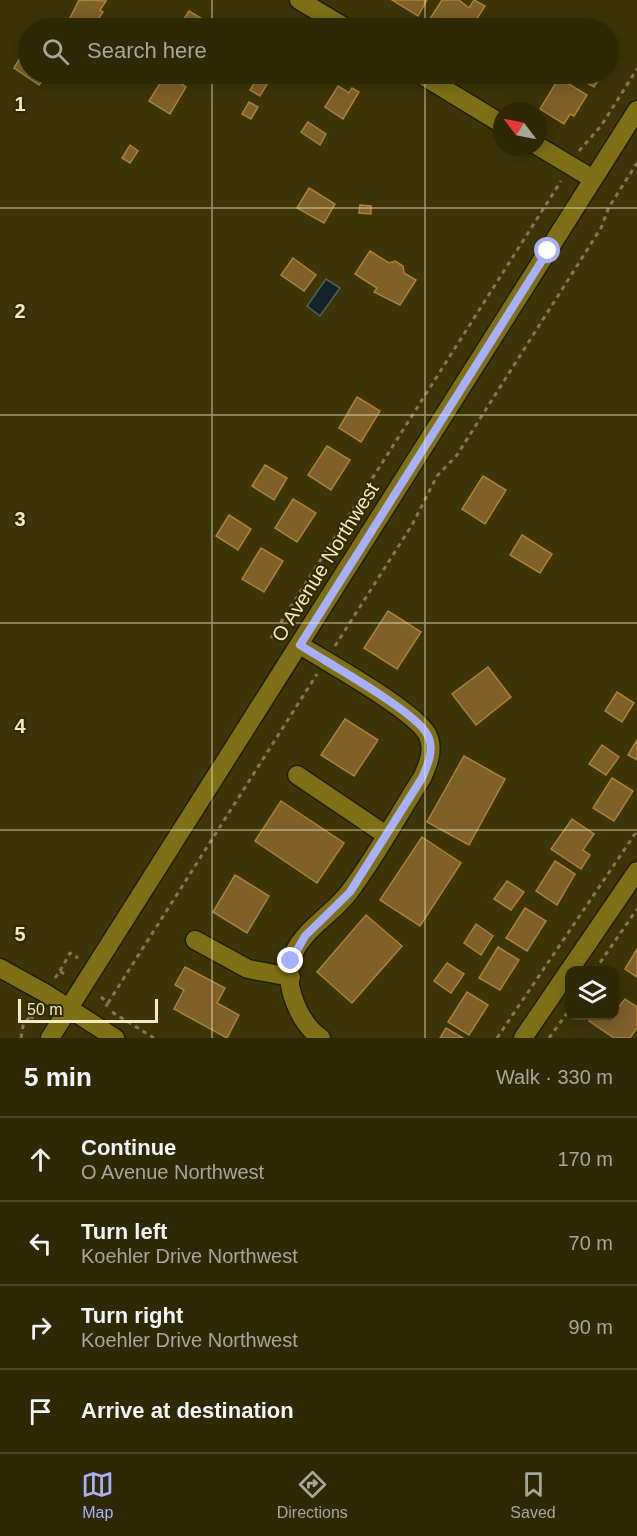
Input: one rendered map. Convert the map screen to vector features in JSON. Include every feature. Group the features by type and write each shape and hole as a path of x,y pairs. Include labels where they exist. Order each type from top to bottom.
{"street":[{"path":"299,0 329,18"},
{"path":"436,84 493,119"},
{"name":"O Avenue Northwest","path":"50,1038 637,110"},
{"path":"547,151 593,179"},
{"path":"300,645 412,716 428,735 431,759 422,778 350,892 305,936 291,961 291,977 298,1011 312,1032 321,1038"},
{"path":"297,774 386,835"},
{"path":"524,1038 637,871"},
{"path":"195,940 248,969 291,977"},
{"path":"0,968 115,1038"}],"path":[{"path":"577,154 601,126 637,69"},
{"path":"102,1014 412,525 437,476 457,455 602,228 609,207 637,163"},
{"path":"271,638 563,177"},
{"path":"497,1038 637,831"},
{"path":"598,966 637,909"},
{"path":"52,982 70,953 78,958"},
{"path":"60,971 67,976"},
{"path":"101,997 108,1003"},
{"path":"21,1038 23,1026 36,1006"},
{"path":"105,1008 154,1038"},
{"path":"30,1016 39,1022"},
{"path":"549,1038 565,1016"}],"water":[{"path":"326,279 340,288 320,316 307,306"}],"building":[{"path":"79,0 106,1 100,10 103,12 99,18 70,18"},
{"path":"392,0 427,0 418,16"},
{"path":"442,0 459,0 469,8 474,0 485,6 477,18 431,18"},
{"path":"189,11 201,18 184,18"},
{"path":"160,84 181,84 186,87 170,114 149,101"},
{"path":"254,84 267,84 260,96 250,90"},
{"path":"555,84 569,84 587,95 574,116 570,114 564,124 547,113 547,102 544,102"},
{"path":"338,86 349,93 352,88 359,92 343,119 325,107"},
{"path":"249,102 258,107 251,119 242,114"},
{"path":"308,122 326,134 320,145 301,132"},
{"path":"130,145 138,151 130,163 122,158"},
{"path":"309,188 335,204 324,223 297,208"},
{"path":"360,205 371,206 371,214 359,213"},
{"path":"370,251 389,263 395,261 403,266 404,273 416,280 400,305 374,292 377,288 355,274"},
{"path":"293,258 316,275 304,291 281,275"},
{"path":"357,397 380,411 361,442 339,428"},
{"path":"327,446 350,460 331,490 308,475"},
{"path":"265,465 287,478 274,500 252,486"},
{"path":"483,476 506,490 485,524 462,509"},
{"path":"293,499 316,513 297,542 275,528"},
{"path":"229,515 251,529 238,550 216,536"},
{"path":"522,535 552,554 540,573 510,555"},
{"path":"261,548 283,561 264,592 242,579"},
{"path":"388,611 421,632 397,669 364,648"},
{"path":"488,667 511,697 476,725 452,694"},
{"path":"617,692 634,703 622,722 605,711"},
{"path":"345,719 378,740 354,776 321,755"},
{"path":"637,740 637,760 628,755"},
{"path":"602,745 619,757 606,775 589,764"},
{"path":"464,756 505,779 469,845 427,822"},
{"path":"612,778 633,791 614,821 593,808"},
{"path":"281,801 344,843 317,883 255,841"},
{"path":"572,819 594,834 583,850 590,855 581,869 551,849"},
{"path":"422,837 461,863 420,926 380,900"},
{"path":"555,861 575,874 557,905 536,891"},
{"path":"235,875 269,896 247,933 213,912"},
{"path":"507,881 524,892 511,910 494,899"},
{"path":"525,908 546,921 527,951 506,938"},
{"path":"366,915 402,946 352,1003 317,972"},
{"path":"476,924 493,936 481,955 464,943"},
{"path":"498,947 519,960 500,990 479,978"},
{"path":"637,949 637,977 625,969"},
{"path":"447,963 464,974 451,993 434,981"},
{"path":"185,967 225,988 217,1003 239,1015 227,1038 174,1009 184,990 175,985"},
{"path":"467,992 488,1005 469,1035 448,1022"},
{"path":"625,999 637,1007 637,1028 630,1038 614,1038 589,1021 619,1020 619,1007"},
{"path":"446,1028 463,1038 440,1038"}],"route":[{"path":"291,961 305,936 350,892 422,778 431,759 428,735 412,716 300,645 548,251"}]}
